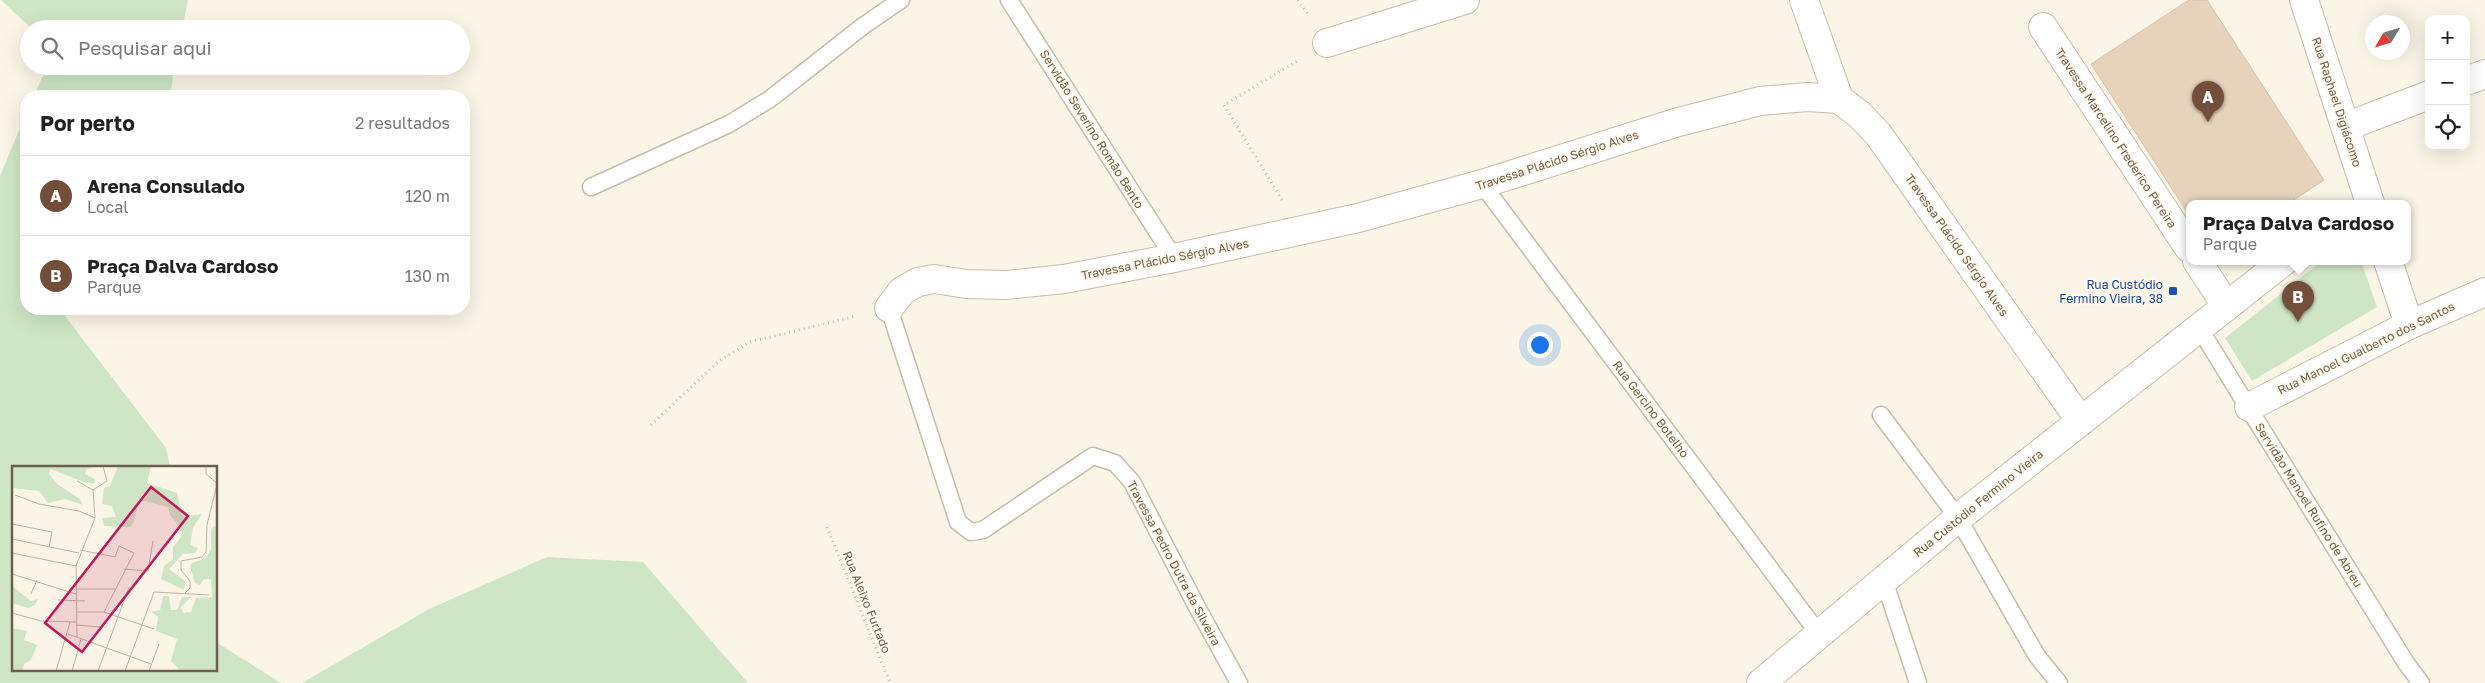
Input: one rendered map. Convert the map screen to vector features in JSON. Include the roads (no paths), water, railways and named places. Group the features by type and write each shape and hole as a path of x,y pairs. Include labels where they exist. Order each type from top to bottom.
{"street":[{"path":"1327,43 1466,0"},
{"path":"1804,0 1838,99"},
{"name":"Rua Raphael Digiácomo","path":"2304,0 2345,127 2366,200"},
{"name":"Travessa Marcelino Frederico Pereira","path":"2043,27 2186,243"},
{"path":"2470,80 2485,74"},
{"name":"Travessa Plácido Sérgio Alves","path":"889,308 902,291 918,282 934,279 966,284 1006,285 1064,279 1174,258 1358,218 1482,184 1675,123 1760,100 1807,97 1838,99 1860,115 1878,134 2080,420"},
{"path":"2345,127 2425,97"},
{"path":"2200,265 2226,305"},
{"name":"Rua Custódio Fermino Vieira","path":"1761,683 1958,518 2198,326 2279,265"},
{"path":"2389,265 2409,325"},
{"name":"Rua Manoel Gualberto dos Santos","path":"2249,407 2409,325 2485,292"}],"lane":[{"path":"591,187 729,124 770,99 863,26 901,0"},
{"name":"Servidão Severino Romão Bento","path":"1009,0 1174,258"},
{"name":"Rua Gercino Botelho","path":"1482,184 1819,634"},
{"name":"Travessa Pedro Dutra da Silveira","path":"889,308 958,522 971,532 983,530 1093,456 1115,462 1132,482 1239,683"},
{"name":"Servidão Manoel Rufino de Abreu","path":"2198,326 2406,663 2422,683"},
{"path":"1881,415 1958,518 2037,656 2059,683"},
{"path":"1884,580 1918,683"}],"place":[{"name":"Arena Consulado","path":"2208,122"},
{"name":"Rua Custódio Fermino Vieira, 38","path":"2173,291"},
{"name":"Praça Dalva Cardoso","path":"2298,322"}]}
